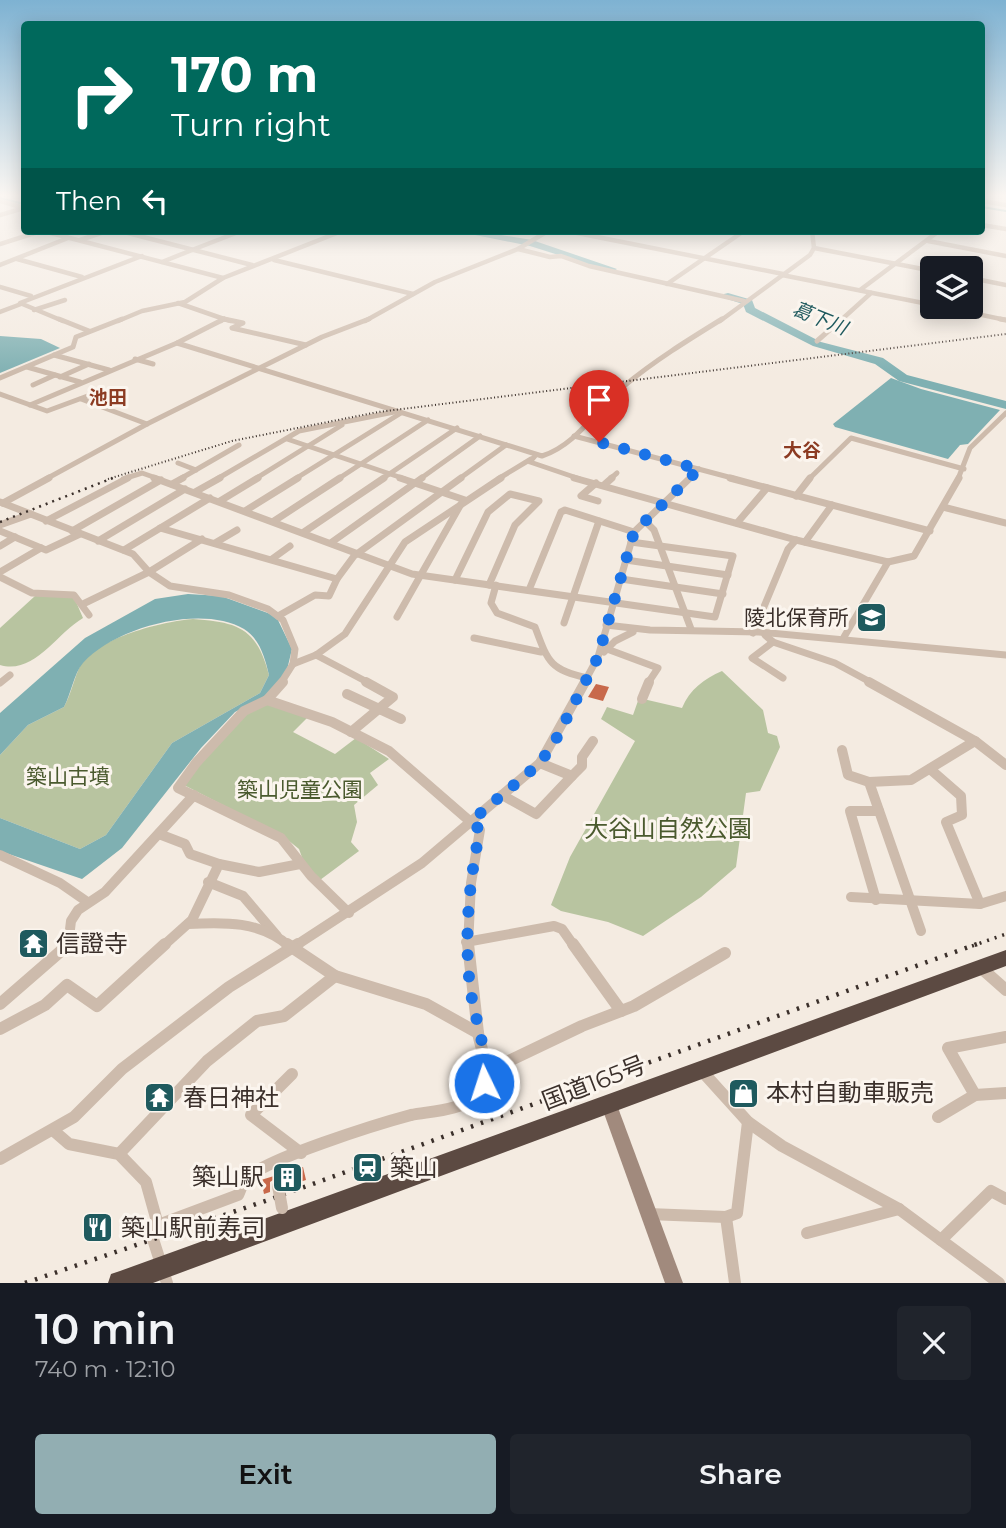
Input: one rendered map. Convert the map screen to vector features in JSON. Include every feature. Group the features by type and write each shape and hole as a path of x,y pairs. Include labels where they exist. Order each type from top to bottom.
{"highway":[{"name":"国道165号","path":"120,1283 164,1275 701,1070 1006,958"}],"street":[{"path":"0,265 25,256"},
{"path":"0,312 21,304 31,296 142,256 223,278"},
{"path":"162,262 177,256"},
{"path":"215,256 252,265"},
{"path":"0,378 73,347 76,337 89,331 142,311 191,299 223,278 252,265 284,256"},
{"path":"2,503 147,424 306,345 366,320 413,294 502,256"},
{"path":"545,256 561,256 589,266 744,301"},
{"path":"694,256 920,302"},
{"path":"667,284 708,256"},
{"path":"293,664 316,654 345,634 388,564 405,542 533,458 558,450 589,424 605,402 671,352 738,309 744,301 809,256"},
{"path":"853,256 920,269"},
{"path":"860,290 910,256"},
{"path":"18,259 83,277"},
{"path":"274,260 413,294"},
{"path":"983,280 1006,285"},
{"path":"0,287 31,296"},
{"path":"817,341 871,293"},
{"path":"34,310 65,300"},
{"path":"178,303 243,323 232,328 306,345"},
{"path":"21,304 89,331"},
{"path":"983,315 1006,320"},
{"path":"30,405 177,343 224,319"},
{"path":"177,343 480,436 533,458"},
{"path":"54,355 109,370"},
{"path":"135,359 153,365"},
{"path":"33,385 89,363"},
{"path":"27,367 80,382"},
{"path":"0,394 47,411 93,394"},
{"path":"81,399 147,424"},
{"path":"195,492 299,431 400,412"},
{"path":"244,510 400,412"},
{"path":"533,458 533,464 664,503 800,541 888,562 914,556 964,469 970,448 1006,413"},
{"path":"274,521 428,420"},
{"path":"220,501 350,421"},
{"path":"304,531 457,429"},
{"path":"332,542 480,436"},
{"path":"574,436 930,531"},
{"path":"796,496 820,465 851,438 964,469"},
{"path":"286,439 463,502"},
{"path":"172,484 239,445"},
{"path":"278,616 315,595 329,596 337,579 359,552 506,445"},
{"path":"178,463 196,470"},
{"path":"0,1158 54,1131 74,1117 122,1069 229,986 349,913 422,863 540,763 598,657 634,532 699,469"},
{"path":"46,521 124,479 142,473 420,575 715,617 733,556 631,542"},
{"path":"598,501 581,496 617,473"},
{"path":"0,531 52,550 161,480"},
{"path":"737,523 767,488"},
{"path":"98,541 185,489"},
{"path":"455,580 488,512 510,494 542,498 515,525 493,585 491,603 497,613 535,627 541,652 559,672 588,678"},
{"path":"124,551 210,498"},
{"path":"397,617 463,502"},
{"path":"2,503 133,554 149,572 170,586 229,595 278,616 292,637 295,649 293,664 285,679 267,700 244,711 179,782 178,788 281,838 294,851 300,864 349,913"},
{"path":"753,633 778,572 800,541 832,505"},
{"path":"943,507 1006,523"},
{"path":"530,590 561,512 634,532"},
{"path":"0,525 31,514"},
{"path":"564,623 599,521"},
{"path":"645,521 654,530 691,629"},
{"path":"160,528 337,579"},
{"path":"215,543 237,530"},
{"path":"0,546 15,537"},
{"path":"85,603 149,572 202,540"},
{"path":"272,559 290,546"},
{"path":"41,548 0,575 9,582 37,594 69,592 85,603 89,615"},
{"path":"626,560 728,575"},
{"path":"844,637 888,562"},
{"path":"621,579 723,594"},
{"path":"0,588 9,582"},
{"path":"607,625 636,631 691,629 765,635 844,637 1006,655"},
{"path":"598,657 623,636 636,631"},
{"path":"765,635 773,642 835,663 975,741 1006,765"},
{"path":"474,638 541,652"},
{"path":"773,642 752,657 783,678"},
{"path":"607,649 658,668 646,686 642,699"},
{"path":"316,654 347,668 365,684 393,697 351,732"},
{"path":"0,683 10,675"},
{"path":"347,694 401,719"},
{"path":"158,1225 238,1195 246,1179 301,1153 408,1116 461,1105 477,1095 484,1083 486,1072 466,942 472,869 480,830 389,751 351,732 267,700"},
{"path":"502,795 536,814 582,766 582,757 593,741"},
{"path":"842,750 848,775 869,782 911,780 975,741"},
{"path":"540,763 572,776"},
{"path":"930,769 961,796 962,815 946,822 980,904"},
{"path":"869,782 921,931"},
{"path":"0,1004 67,949 72,939 70,927 74,915 86,901 105,892 194,794"},
{"path":"876,900 850,811 879,811"},
{"path":"159,834 185,844 190,855 219,864 259,872 300,864"},
{"path":"0,855 60,883 86,901"},
{"path":"0,1029 45,1005 68,985 97,1006 188,924 201,904 210,885 208,882 219,864"},
{"path":"208,882 243,896 277,936 292,949 335,976 426,1004 478,1033"},
{"path":"852,897 980,904 1006,896"},
{"path":"188,924 241,924 277,936"},
{"path":"466,942 554,926 562,929 621,1011"},
{"path":"486,1072 621,1011 725,953"},
{"path":"981,967 1006,990"},
{"path":"119,1154 207,1061 257,1021 284,1016 335,976"},
{"path":"975,1095 948,1048 1006,1037"},
{"path":"701,1070 748,1122 782,1146 848,1179 899,1209 999,1283"},
{"path":"292,1074 251,1115 301,1153"},
{"path":"938,1117 975,1095 1006,1093"},
{"path":"609,1105 674,1283"},
{"path":"648,1214 726,1217 737,1213 748,1122"},
{"path":"54,1131 69,1144 119,1154 146,1182 158,1225 153,1239 164,1275"},
{"path":"278,1186 282,1208"},
{"path":"941,1240 991,1191 1006,1199"},
{"path":"807,1233 899,1209"},
{"path":"726,1217 735,1283"}],"green space":[{"path":"35,596 74,597 83,618 34,659 12,667 0,665 0,628"},
{"name":"築山古墳","path":"193,619 234,626 252,638 259,647 269,675 260,693 172,743 106,835 80,849 0,818 0,755 28,725 64,707 80,666 88,656 115,639 148,627"},
{"name":"大谷山自然公園","path":"722,671 763,710 768,733 777,736 780,747 760,791 746,793 736,867 701,897 643,936 608,922 561,911 551,905 570,857 635,741 601,719 607,707 633,715 639,698 682,708 698,685"},
{"name":"築山児童公園","path":"268,704 308,717 293,732 335,754 356,738 389,759 370,773 378,785 354,805 357,822 351,842 359,851 320,880 304,863 299,849 283,836 182,784 243,714"}],"water":[{"path":"0,336 41,339 60,348 0,373"},
{"path":"891,378 921,389 1000,410 968,444 960,445 948,459 835,427 833,424"},
{"path":"188,594 221,596 276,616 292,649 286,674 266,696 235,712 201,748 122,848 82,879 0,851 0,818 80,849 106,835 172,743 260,693 269,675 264,656 250,633 226,622 206,619 160,623 116,639 97,650 80,667 64,707 28,725 0,755 0,713 85,638 155,599"}],"building":[{"path":"596,684 609,687 603,701 588,697"},
{"name":"築山駅","path":"303,1167 306,1180 287,1186 284,1180 276,1178 270,1182 270,1192 264,1194 261,1180"}],"waterway":[{"name":"葛下川","path":"572,256 612,269"},
{"name":"葛下川","path":"728,296 748,302 750,310 817,344 879,361 903,378 1006,405"}],"railway":[{"path":"108,479 232,441 378,412 1006,334"},
{"path":"0,522 113,478"},
{"path":"972,946 1006,934"},
{"path":"25,1283 271,1199 977,944"}],"place":[{"name":"陵北保育所","path":"872,618"},
{"name":"信證寺","path":"33,944"},
{"name":"本村自動車販売","path":"743,1093"},
{"name":"春日神社","path":"160,1098"},
{"name":"築山","path":"367,1168"},
{"name":"築山駅","path":"287,1177"},
{"name":"築山駅前寿司","path":"98,1228"}],"district":[{"name":"池田","path":"108,397"},
{"name":"大谷","path":"802,450"}],"route":[{"path":"484,1083 486,1072 470,991 466,942 472,869 480,830 471,821 540,763 555,741 598,657 634,532 699,469 599,442"}]}
